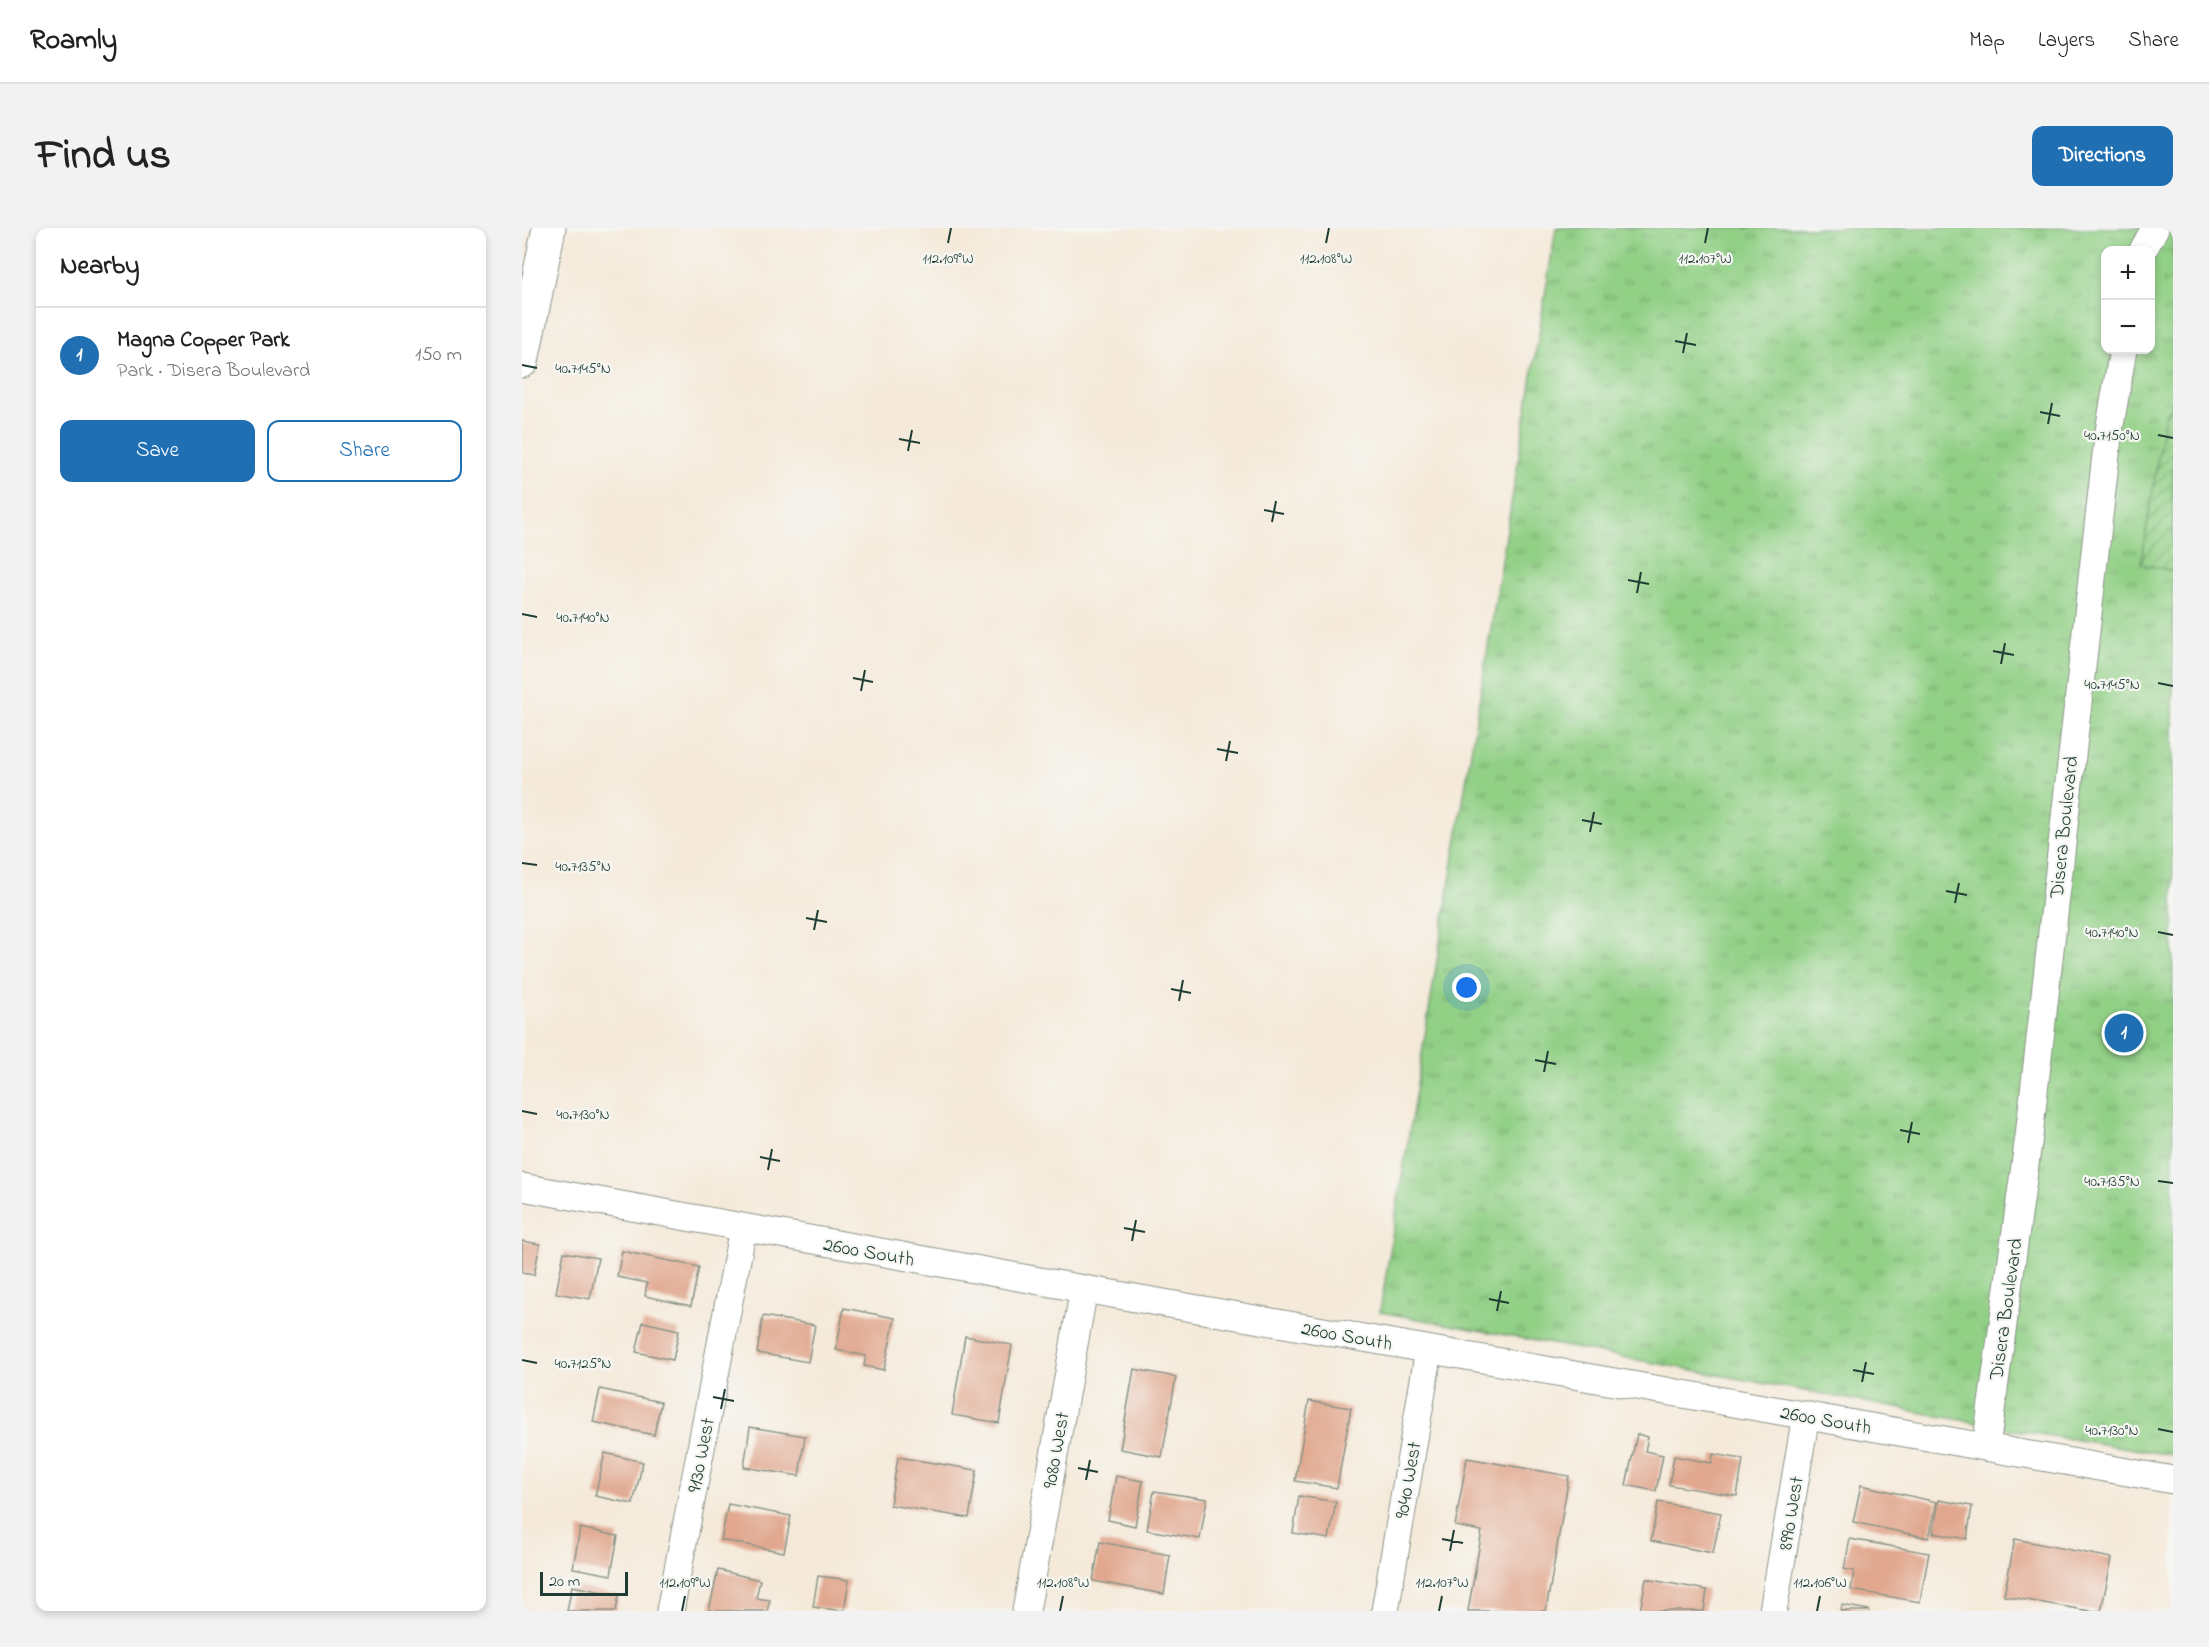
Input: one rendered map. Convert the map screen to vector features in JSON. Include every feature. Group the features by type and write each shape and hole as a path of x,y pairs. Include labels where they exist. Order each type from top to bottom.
{"street":[{"path":"522,361 549,228"},
{"path":"2145,246 2155,228"},
{"name":"Disera Boulevard","path":"1986,1447 2029,1136 2108,436 2121,354"},
{"name":"2600 South","path":"522,1187 1084,1289 2173,1480"},
{"name":"9130 West","path":"670,1611 743,1228"},
{"name":"9080 West","path":"1026,1611 1084,1289"},
{"name":"9040 West","path":"1384,1611 1430,1350"},
{"name":"8990 West","path":"1773,1611 1806,1415"}],"green space":[{"path":"1556,228 2173,228 2173,1455 2020,1431 1380,1312"},
{"path":"2173,402 2173,571 2141,564 2165,415"}],"building":[{"path":"522,1241 540,1244 534,1275 522,1273"},
{"path":"622,1251 699,1267 691,1306 645,1296 647,1283 617,1277"},
{"path":"564,1252 598,1258 590,1299 556,1293"},
{"path":"844,1308 895,1318 884,1370 864,1366 866,1356 836,1350"},
{"path":"763,1316 815,1325 808,1362 757,1353"},
{"path":"643,1322 679,1330 673,1360 636,1352"},
{"path":"965,1336 1012,1345 999,1423 952,1415"},
{"path":"1134,1369 1176,1377 1162,1457 1120,1449"},
{"path":"600,1389 661,1402 654,1435 593,1422"},
{"path":"1309,1401 1351,1408 1337,1488 1295,1481"},
{"path":"750,1427 805,1436 799,1476 744,1467"},
{"path":"1637,1434 1648,1437 1645,1451 1663,1455 1656,1491 1626,1485"},
{"path":"605,1453 643,1462 633,1504 595,1496"},
{"path":"1713,1454 1743,1459 1737,1496 1669,1485 1674,1456 1712,1463"},
{"path":"898,1457 977,1470 969,1518 890,1505"},
{"path":"1467,1458 1569,1476 1546,1611 1468,1611 1482,1531 1455,1526"},
{"path":"1116,1476 1143,1481 1135,1526 1108,1520"},
{"path":"1861,1485 1937,1502 1929,1538 1853,1522"},
{"path":"1154,1491 1207,1499 1200,1539 1147,1530"},
{"path":"1299,1496 1336,1502 1329,1539 1293,1533"},
{"path":"1939,1500 1972,1506 1967,1539 1933,1533"},
{"path":"1658,1502 1721,1513 1713,1553 1651,1541"},
{"path":"728,1504 791,1516 784,1552 721,1540"},
{"path":"580,1528 618,1536 611,1575 573,1568"},
{"path":"1850,1539 1929,1553 1920,1602 1851,1590 1854,1571 1844,1569"},
{"path":"2015,1539 2112,1558 2101,1611 2004,1596"},
{"path":"1100,1542 1170,1555 1164,1594 1093,1581"},
{"path":"718,1570 760,1580 756,1598 770,1600 767,1611 709,1611"},
{"path":"818,1576 849,1580 844,1611 813,1607"},
{"path":"1646,1579 1707,1590 1704,1611 1640,1611"},
{"path":"572,1586 619,1595 616,1611 567,1611"},
{"path":"1842,1605 1869,1610 1869,1611 1841,1611"}],"place":[{"name":"Magna Copper Park","path":"2124,1033"}]}
